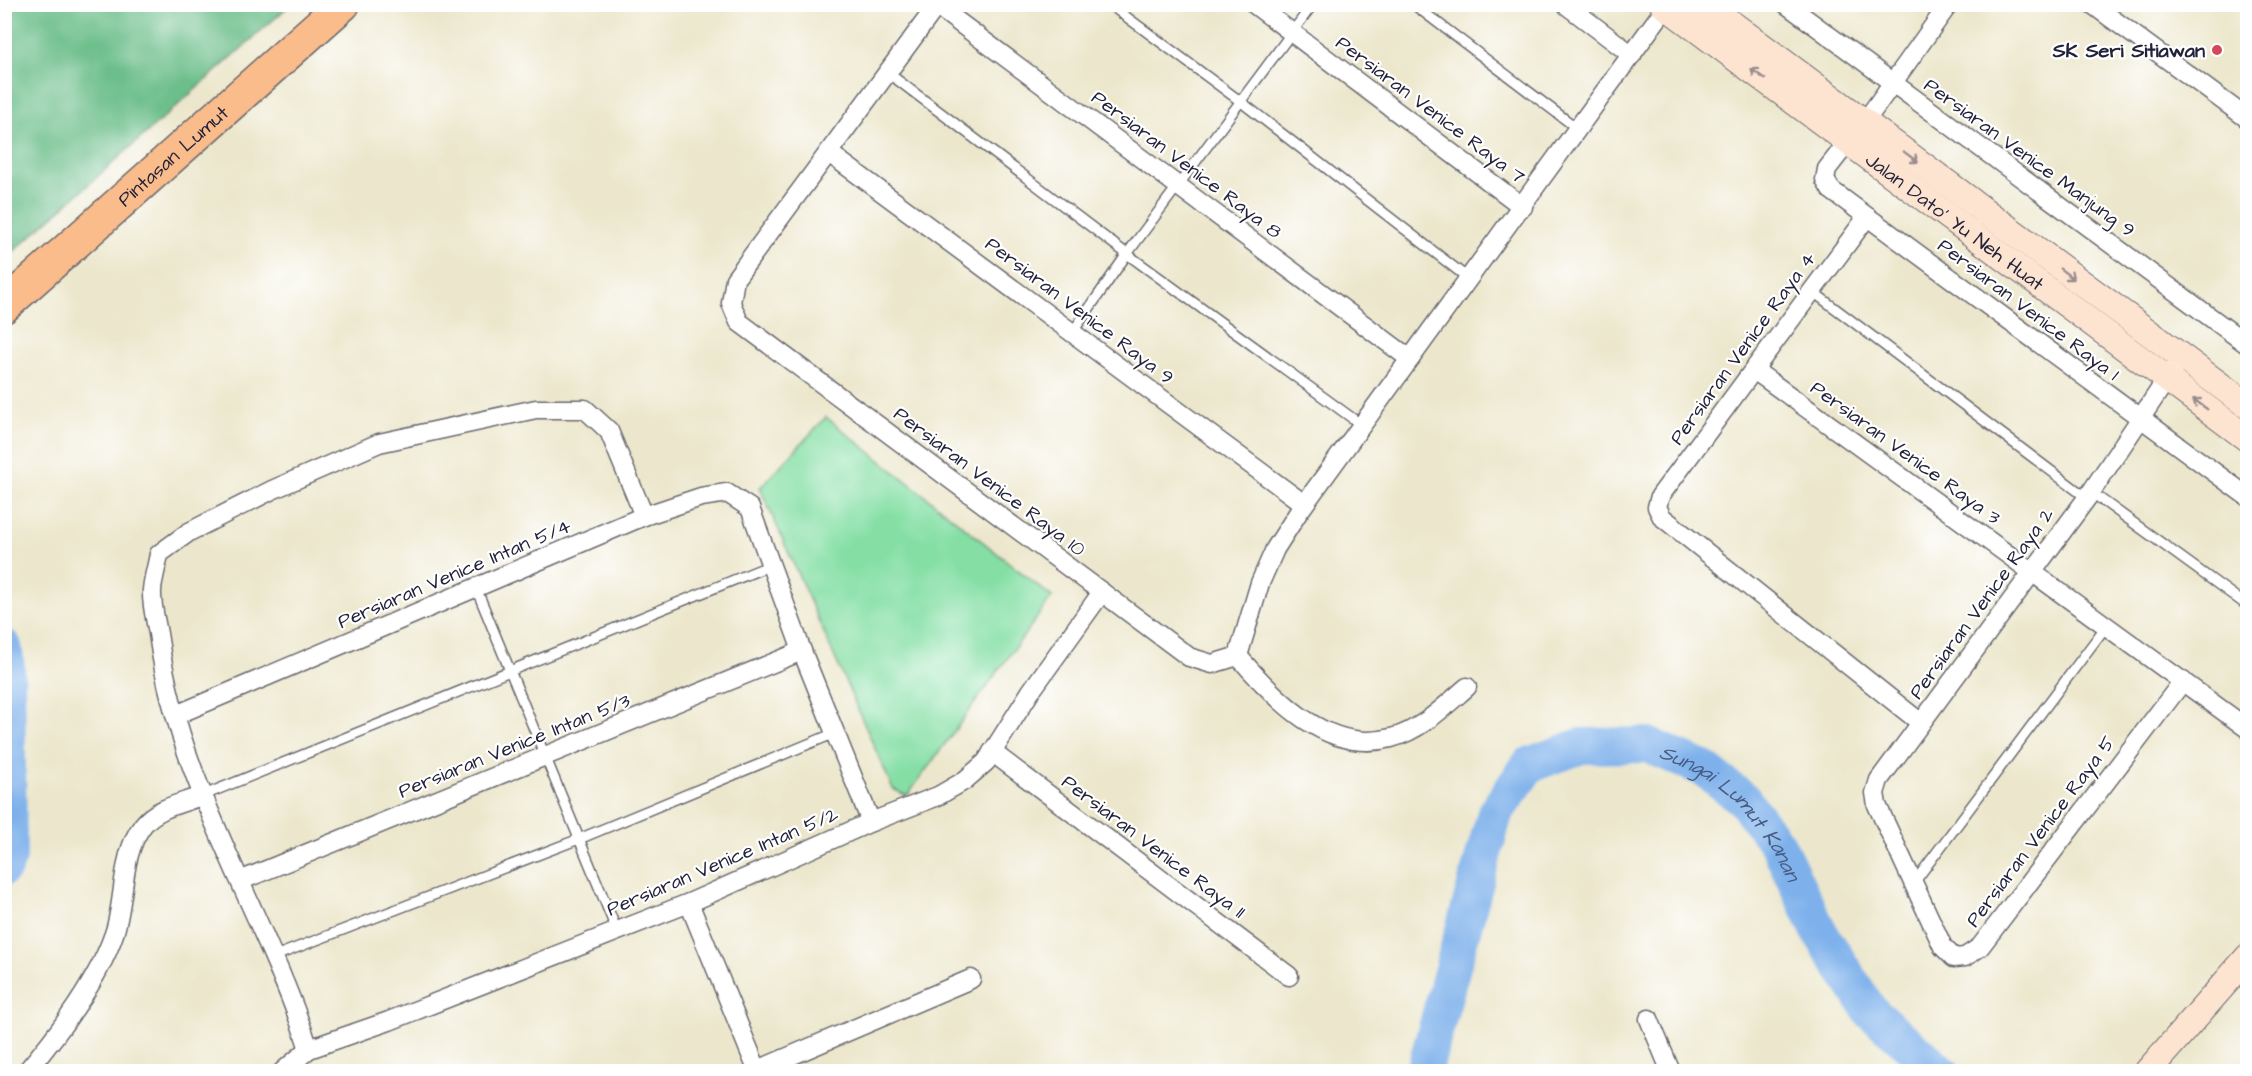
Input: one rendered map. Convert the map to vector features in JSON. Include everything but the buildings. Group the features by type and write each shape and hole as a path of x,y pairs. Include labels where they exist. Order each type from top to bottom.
{"highway":[{"name":"Pintasan Lumut","path":"4,306 343,4"}],"main road":[{"name":"Jalan Dato' Yu Neh Huat","path":"1705,4 1856,132 2182,358 2247,406"},
{"path":"1665,6 1794,101 1856,132"},
{"name":"Jalan Dato' Yu Neh Huat","path":"1856,132 1863,136 1897,178 2247,439"},
{"path":"2147,1071 2247,957"}],"street":[{"name":"Persiaran Venice Raya 7","path":"1254,4 1523,207"},
{"path":"1565,4 1632,55"},
{"name":"Persiaran Venice Manjung 9","path":"1786,4 2247,345"},
{"path":"1856,132 1949,4"},
{"path":"2092,4 2247,118"},
{"path":"829,153 938,5"},
{"name":"Persiaran Venice Raya 8","path":"938,5 1410,358"},
{"path":"1467,687 1421,724 1391,738 1355,741 1323,730 1296,713 1268,691 1238,656 1260,583 1275,549 1304,504 1364,426 1410,358 1579,130 1665,6"},
{"name":"Persiaran Venice Raya 1","path":"1856,132 1827,170 1825,180 1831,190 2247,497"},
{"name":"Persiaran Venice Raya 10","path":"829,153 735,279 731,303 739,322 1189,657 1212,664 1238,656"},
{"name":"Persiaran Venice Raya 9","path":"829,153 1304,504"},
{"name":"Persiaran Venice Raya 4","path":"1867,217 1660,496 1657,507 1662,517 1921,723"},
{"name":"Persiaran Venice Raya 2","path":"1913,884 1877,805 1875,793 1879,780 2031,570 2089,495 2182,358"},
{"name":"Persiaran Venice Raya 3","path":"1754,370 2247,729"},
{"path":"309,1048 275,956 242,880 232,864 204,795 176,715 163,666 152,591 159,554 189,532 272,490 379,443 536,410 585,409 609,431 628,470 644,516"},
{"name":"Persiaran Venice Intan 5/4","path":"176,715 644,516 701,497 727,493 750,508 771,566"},
{"path":"771,566 802,651 871,822"},
{"name":"Persiaran Venice Intan 5/2","path":"282,1071 309,1048 389,1021 689,903 871,822 938,796 964,781 986,762 1031,691 1102,592"},
{"name":"Persiaran Venice Intan 5/3","path":"242,880 802,651"},
{"name":"Persiaran Venice Raya 5","path":"1913,884 1943,947 1954,958 1965,957 1980,947 2183,681"},
{"name":"Persiaran Venice Raya 11","path":"992,752 1289,976"},
{"path":"26,1071 51,1042 100,965 115,933 135,837 155,813 204,795"},
{"path":"689,903 756,1071 971,979"},
{"path":"1649,1019 1671,1071"}],"lane":[{"path":"1109,4 1240,101 1469,279"},
{"path":"1072,333 1127,254 1313,4"},
{"path":"1413,4 1579,130"},
{"path":"887,72 1127,254 1364,426"},
{"path":"1812,291 2089,495 2247,606"},
{"path":"204,795 511,673 771,566"},
{"path":"476,588 616,931"},
{"path":"1913,884 2107,626"},
{"path":"275,956 579,839 835,733"},
{"path":"2240,1071 2247,1063"}],"green space":[{"path":"5,4 290,4 290,5 5,259"},
{"path":"826,417 1052,597 907,796 893,789 760,488"}],"waterway":[{"name":"Sungai Lumut Kanan","path":"4,647 7,668 9,856 4,868"},
{"name":"Sungai Lumut Kanan","path":"1424,1072 1495,813 1529,765 1581,746 1648,745 1704,769 1743,799 1779,847 1819,931 1871,1012 1942,1072"}],"place":[{"name":"SK Seri Sitiawan","path":"2217,50"}]}
